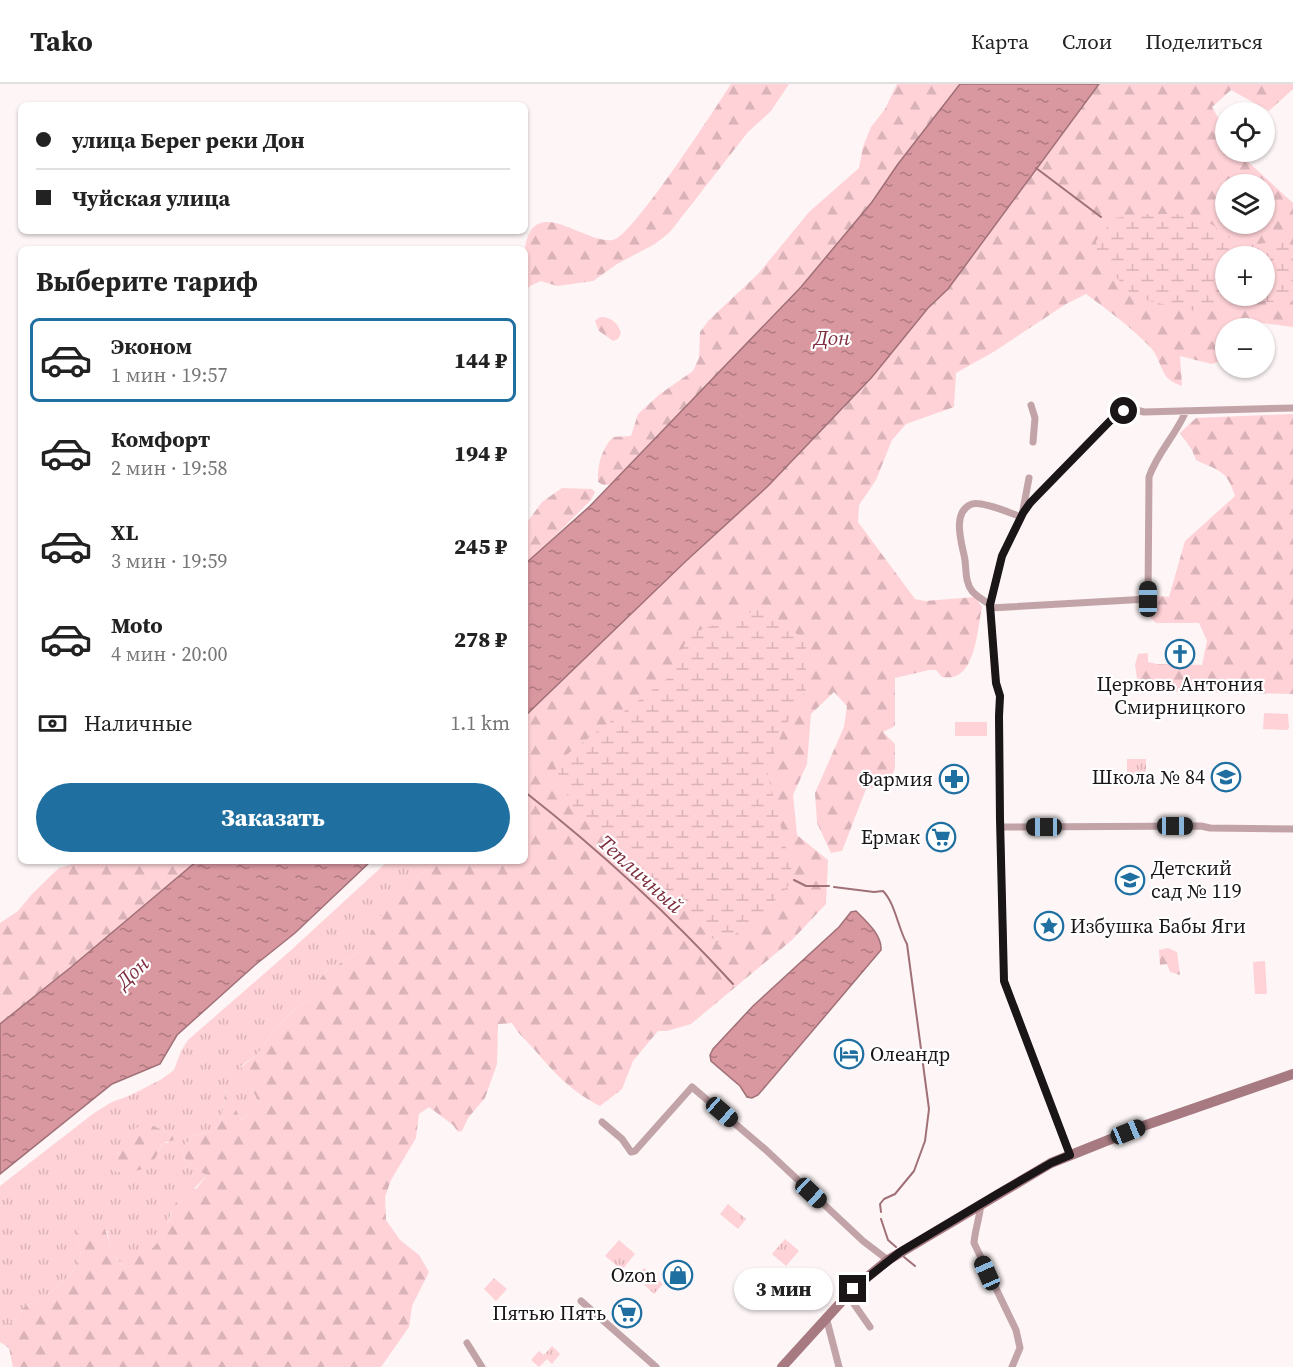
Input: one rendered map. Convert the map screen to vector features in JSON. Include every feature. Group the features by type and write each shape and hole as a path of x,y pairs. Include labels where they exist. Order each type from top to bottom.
{"street":[{"path":"1031,405 1035,418 1034,442"},
{"path":"1070,1155 1004,981 1000,827 1000,696 996,683 990,606 1002,556 1022,515 1038,494 1110,421 1129,408 1144,412 1204,412 1293,408"},
{"path":"1022,515 981,504 972,504 964,510 960,520 959,534 965,555 968,583 972,591 990,606 1148,599 1149,477 1153,465 1182,422 1186,411"},
{"path":"1022,515 1029,478"},
{"path":"1000,827 1201,826 1293,829"},
{"path":"782,1367 847,1294 888,1260 981,1203 1051,1163 1070,1155 1146,1125 1293,1074"},
{"path":"602,1122 622,1139 631,1152 634,1151 692,1087 766,1150 863,1241 888,1260"},
{"path":"981,1203 974,1243 1016,1330 1020,1348 1012,1367"},
{"path":"847,1294 870,1327"},
{"path":"581,1301 656,1367"},
{"path":"826,1317 839,1367"},
{"path":"467,1343 482,1367"}],"green space":[{"path":"731,84 789,84 771,111 748,132 670,232 655,244 617,264 593,281 557,286 541,281 528,288 528,246 525,246 530,231 535,226 543,222 552,222 604,240 613,240 637,218 692,143"},
{"path":"897,84 964,84 900,170 794,300 614,484 603,485 598,482 601,457 613,437 631,436 638,414 660,394 693,371 699,358 700,332 709,320 758,274 809,212 859,168 863,147 871,127 885,109"},
{"path":"1099,84 1293,84 1293,89 1275,106 1275,102 1253,102 1231,90 1212,107 1215,112 1215,162 1248,162 1261,174 1215,174 1215,234 1275,234 1275,187 1293,203 1293,327 1275,325 1275,318 1215,318 1215,363 1180,356 1182,386 1166,376 1150,346 1086,294 1066,304 995,351 956,373 954,407 906,424 892,440 876,480 859,505 858,522 915,599 925,601 975,597 982,607 975,645 968,664 963,671 953,677 942,677 936,670 929,670 895,678 895,726 883,732 895,744 895,768 888,786 866,789 842,851 831,853 817,823 815,793 844,727 847,706 834,692 811,714 807,764 793,795 797,835 828,860 826,904 792,940 691,1024 667,1031 658,1031 633,1061 622,1089 600,1106 564,1081 512,1023 498,1024 497,1064 485,1098 468,1118 462,1131 458,1132 453,1125 429,1107 419,1114 416,1138 391,1180 385,1197 386,1220 400,1240 419,1255 429,1272 412,1306 409,1327 381,1367 13,1367 9,1348 0,1342 0,1324 10,1324 25,1306 44,1298 72,1273 81,1255 76,1237 82,1221 101,1225 104,1228 115,1256 124,1268 131,1266 132,1252 148,1253 154,1247 167,1225 179,1194 197,1188 207,1175 188,1162 182,1150 192,1136 212,1130 221,1121 225,1087 241,1120 260,1105 241,1067 257,1055 275,1028 301,1004 317,997 317,983 325,972 361,951 379,918 398,898 413,890 415,879 429,868 430,864 528,864 528,713 686,561 768,486 872,377 928,308 948,289"},
{"path":"1149,214 1185,214 1213,225 1215,234 1225,234 1240,246 1215,246 1215,306 1222,306 1190,311 1134,297 1098,257 1096,241 1115,218"},
{"path":"1282,241 1293,246 1293,302 1275,302 1275,246 1240,246"},
{"path":"602,317 612,320 618,326 621,333 618,339 613,341 599,331 595,321"},
{"path":"1293,414 1293,694 1139,691 1135,665 1138,654 1148,653 1148,662 1157,664 1202,665 1207,641 1199,623 1156,623 1150,617 1149,602 1159,596 1169,597 1185,541 1235,496 1229,481 1221,472 1196,460 1180,433 1196,418"},
{"path":"562,488 592,489 595,492 591,500 528,563 528,521 542,502"},
{"path":"762,608 806,641 806,690 784,728 767,771 794,880 763,913 720,946 630,856 571,804 554,764 671,676 689,634"},
{"path":"1264,713 1288,714 1289,728 1287,730 1263,729"},
{"path":"955,722 987,722 987,736 955,736"},
{"path":"1127,759 1146,759 1146,778 1127,778"},
{"path":"73,864 198,864 45,991 0,1024 0,923 18,911 59,868"},
{"path":"385,864 430,864 429,868 415,879 413,890 398,898 361,951 325,972 317,983 317,997 301,1004 275,1028 257,1055 241,1066 260,1105 241,1120 225,1088 223,1115 217,1126 192,1136 182,1150 191,1166 208,1174 171,1213 165,1231 155,1248 131,1266 124,1268 111,1249 107,1231 76,1237 81,1255 72,1273 44,1298 25,1306 10,1324 0,1324 0,1186 94,1113 162,1079 174,1070 188,1040","holes":["150,1124 172,1135 168,1143 163,1143 154,1160 117,1154 129,1133"]},
{"path":"1168,948 1177,952 1180,975 1170,972 1167,964 1160,965 1159,950"},
{"path":"1265,961 1267,994 1255,994 1253,962"},
{"path":"150,1124 172,1135 174,1140 163,1143 154,1160 140,1170 113,1171 112,1164 129,1133 139,1126"},
{"path":"728,1204 746,1219 738,1229 720,1214"},
{"path":"785,1239 799,1251 786,1266 772,1254"},
{"path":"619,1240 635,1254 622,1270 605,1256"},
{"path":"644,1268 663,1284 654,1294 636,1277"},
{"path":"494,1278 507,1289 496,1301 484,1289"},
{"path":"552,1346 560,1354 552,1364 547,1359 539,1367 531,1360 539,1351 544,1355"}],"water":[{"name":"Дон","path":"960,84 1099,84 948,289 928,308 872,377 768,486 686,561 528,713 528,561 590,506 801,287 872,202 898,164"},
{"name":"Дон","path":"193,864 368,864 295,933 255,965 177,1035 160,1064 112,1084 0,1174 0,1024"},
{"path":"856,911 876,934 881,950 758,1095 752,1098 747,1097 740,1086 711,1061 710,1055 713,1049 753,1006 839,927 851,912"}],"waterway":[{"path":"1036,168 1101,217"},
{"name":"Тепличный","path":"528,794 633,884 733,984"},
{"path":"794,880 806,886 829,886"},
{"path":"834,887 883,891 891,902 907,944 929,1109 925,1141 914,1171 895,1194 884,1199 880,1204 881,1212"},
{"path":"881,1219 888,1240 896,1247"},
{"path":"904,1257 915,1266"}],"place":[{"name":"Церковь Антония Смирницкого","path":"1180,654"},
{"name":"Школа № 84","path":"1226,777"},
{"name":"Фармия","path":"954,779"},
{"name":"Ермак","path":"941,837"},
{"name":"Детский сад № 119","path":"1130,880"},
{"name":"Избушка Бабы Яги","path":"1049,926"},
{"name":"Олеандр","path":"849,1054"},
{"name":"Ozon","path":"678,1275"},
{"name":"Пятью Пять","path":"627,1313"}],"route":[{"path":"853,1289 900,1252 1051,1163 1070,1155 1004,981 1000,696 996,683 990,605 1002,556 1023,513 1038,494 1110,421 1124,411"}]}
